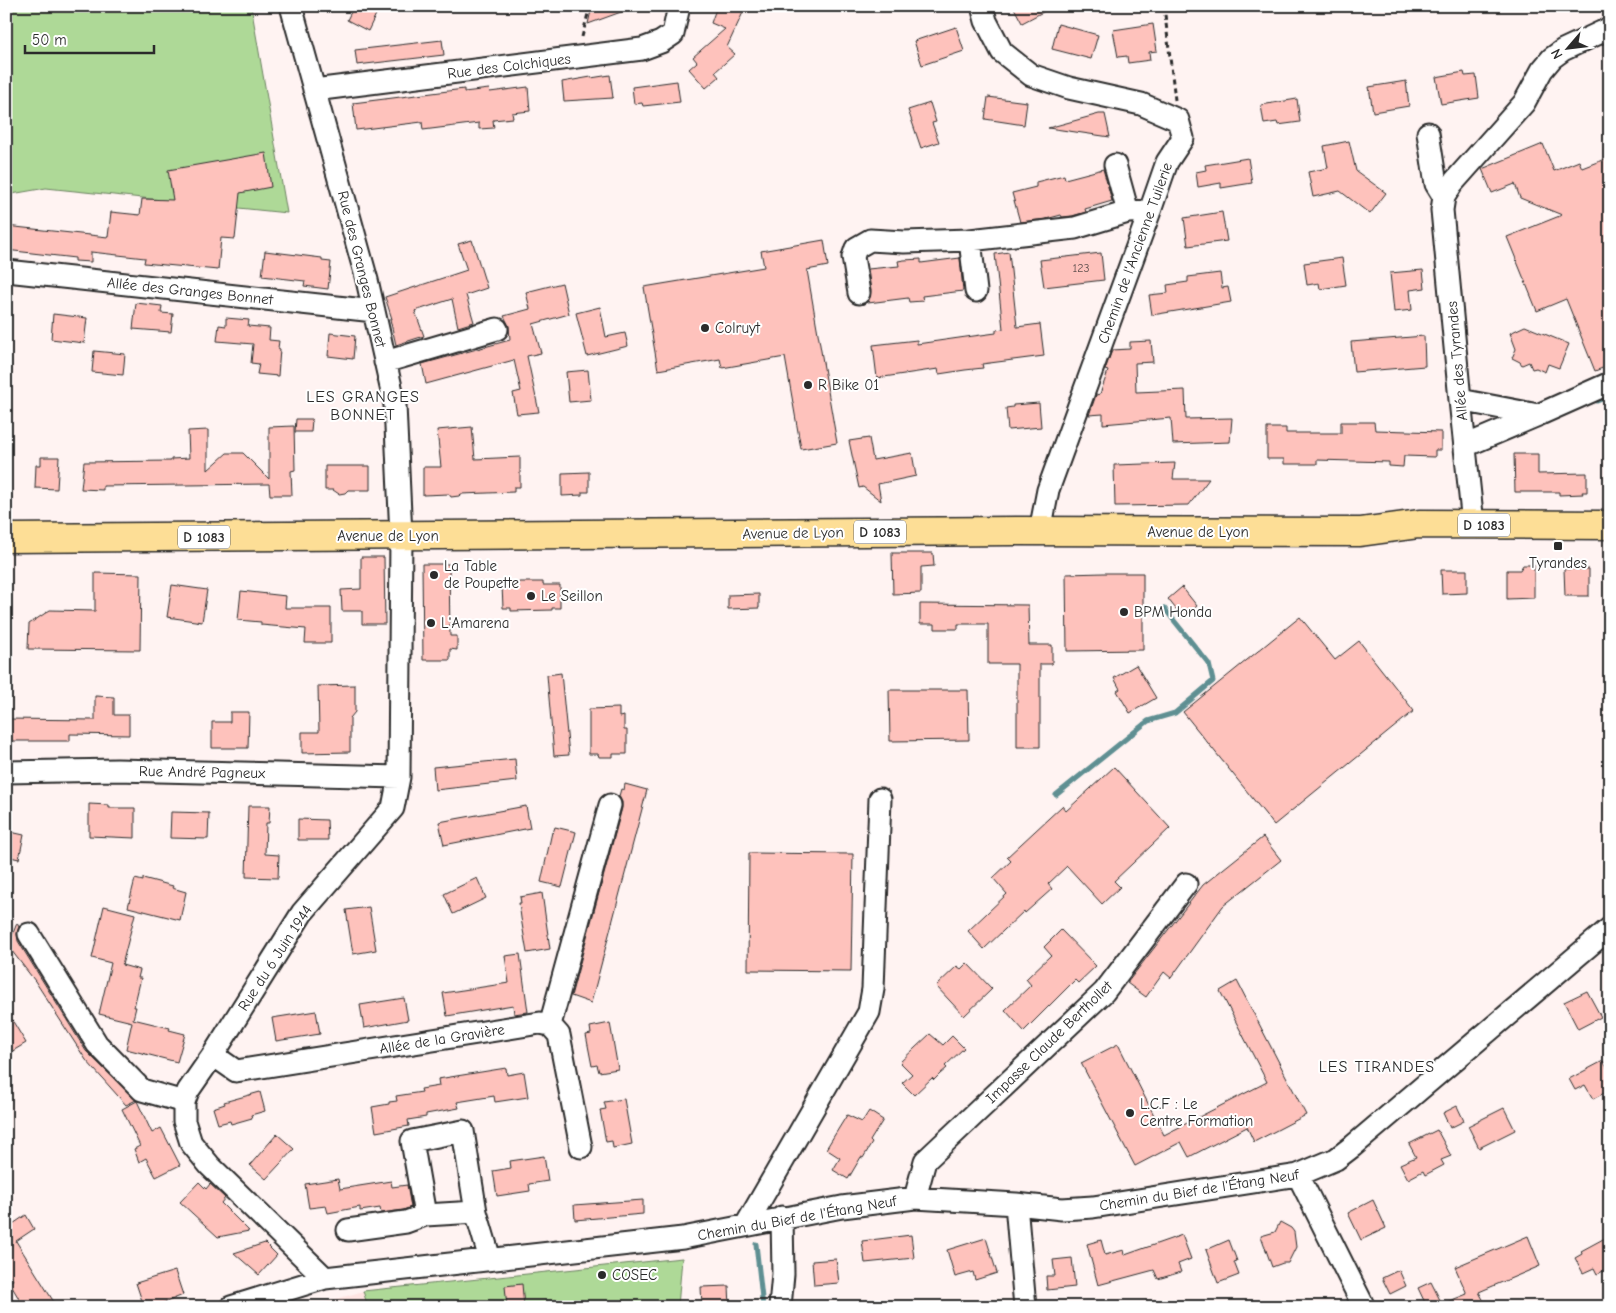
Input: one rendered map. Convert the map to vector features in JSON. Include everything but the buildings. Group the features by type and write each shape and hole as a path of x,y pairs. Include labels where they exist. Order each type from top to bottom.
{"main road":[{"name":"Avenue de Lyon","path":"6,538 1040,531 1360,532 1419,524 1610,525"}],"street":[{"name":"Rue des Granges Bonnet","path":"291,6 367,280 395,405 401,536"},
{"name":"Rue des Colchiques","path":"314,90 642,49 661,42 673,34 679,6"},
{"name":"Chemin de l'Ancienne Tuilerie","path":"982,6 986,22 1002,52 1031,75 1069,88 1141,104 1178,120 1183,138 1167,162 1048,490 1040,531"},
{"path":"1444,197 1452,184 1524,103 1542,70 1552,58 1563,50 1610,28"},
{"name":"Allée des Tyrandes","path":"1428,133 1436,184 1444,197 1442,210 1473,524"},
{"path":"1115,166 1128,212"},
{"path":"859,293 853,258 856,248 870,240 904,242 970,240 1075,228 1128,212 1150,211"},
{"path":"970,240 976,291"},
{"name":"Allée des Granges Bonnet","path":"7,271 374,311"},
{"path":"385,362 497,329"},
{"path":"1465,446 1610,383"},
{"path":"1460,400 1538,415"},
{"name":"Rue du 6 Juin 1944","path":"184,1102 188,1091 213,1055 302,914 393,808 398,776 401,536"},
{"name":"Rue André Pagneux","path":"6,772 117,770 398,776"},
{"path":"746,1225 869,1012 873,989 880,799"},
{"path":"581,1146 559,1035 550,1025 610,805"},
{"name":"Impasse Claude Berthollet","path":"915,1198 925,1161 1104,992 1186,884"},
{"name":"Chemin du Bief de l'Étang Neuf","path":"231,1307 325,1278 683,1238 782,1217 842,1207 915,1198 1062,1208 1093,1207 1298,1174 1336,1159 1353,1146 1610,928"},
{"path":"29,934 97,1044 142,1090 184,1102 184,1121 191,1144 210,1166 325,1278"},
{"name":"Allée de la Gravière","path":"213,1055 236,1071 540,1023 550,1025"},
{"path":"425,1215 412,1141 464,1131 476,1212 490,1259"},
{"path":"1298,1174 1364,1307"},
{"path":"1016,1204 1025,1307"},
{"path":"348,1230 406,1222 425,1215 476,1212"},
{"path":"780,1307 783,1274 782,1217"},
{"path":"280,1307 292,1288"}],"path":[{"path":"577,57 590,6"},
{"path":"1164,6 1176,104"}],"shaded area":[{"path":"363,1291 368,1307 310,1307"}],"green space":[{"path":"6,6 251,6 287,213 46,188 6,195"},
{"name":"COSEC","path":"682,1258 678,1307 368,1307 363,1291"}],"waterway":[{"path":"1597,401 1610,396"},
{"path":"1056,795 1148,721 1175,713 1213,681 1209,664 1164,608"},
{"path":"756,1244 763,1307"}],"place":[{"name":"Colruyt","path":"705,328"},
{"name":"R Bike 01","path":"808,385"},
{"name":"Tyrandes","path":"1558,546"},
{"name":"La Table de Poupette","path":"434,575"},
{"name":"Le Seillon","path":"531,596"},
{"name":"BPM Honda","path":"1124,612"},
{"name":"L'Amarena","path":"431,623"},
{"name":"L.C.F : Le Centre Formation","path":"1130,1113"},
{"name":"COSEC","path":"602,1275"}],"district":[{"name":"LES GRANGES BONNET","path":"363,405"},
{"name":"LES TIRANDES","path":"1377,1066"}]}
